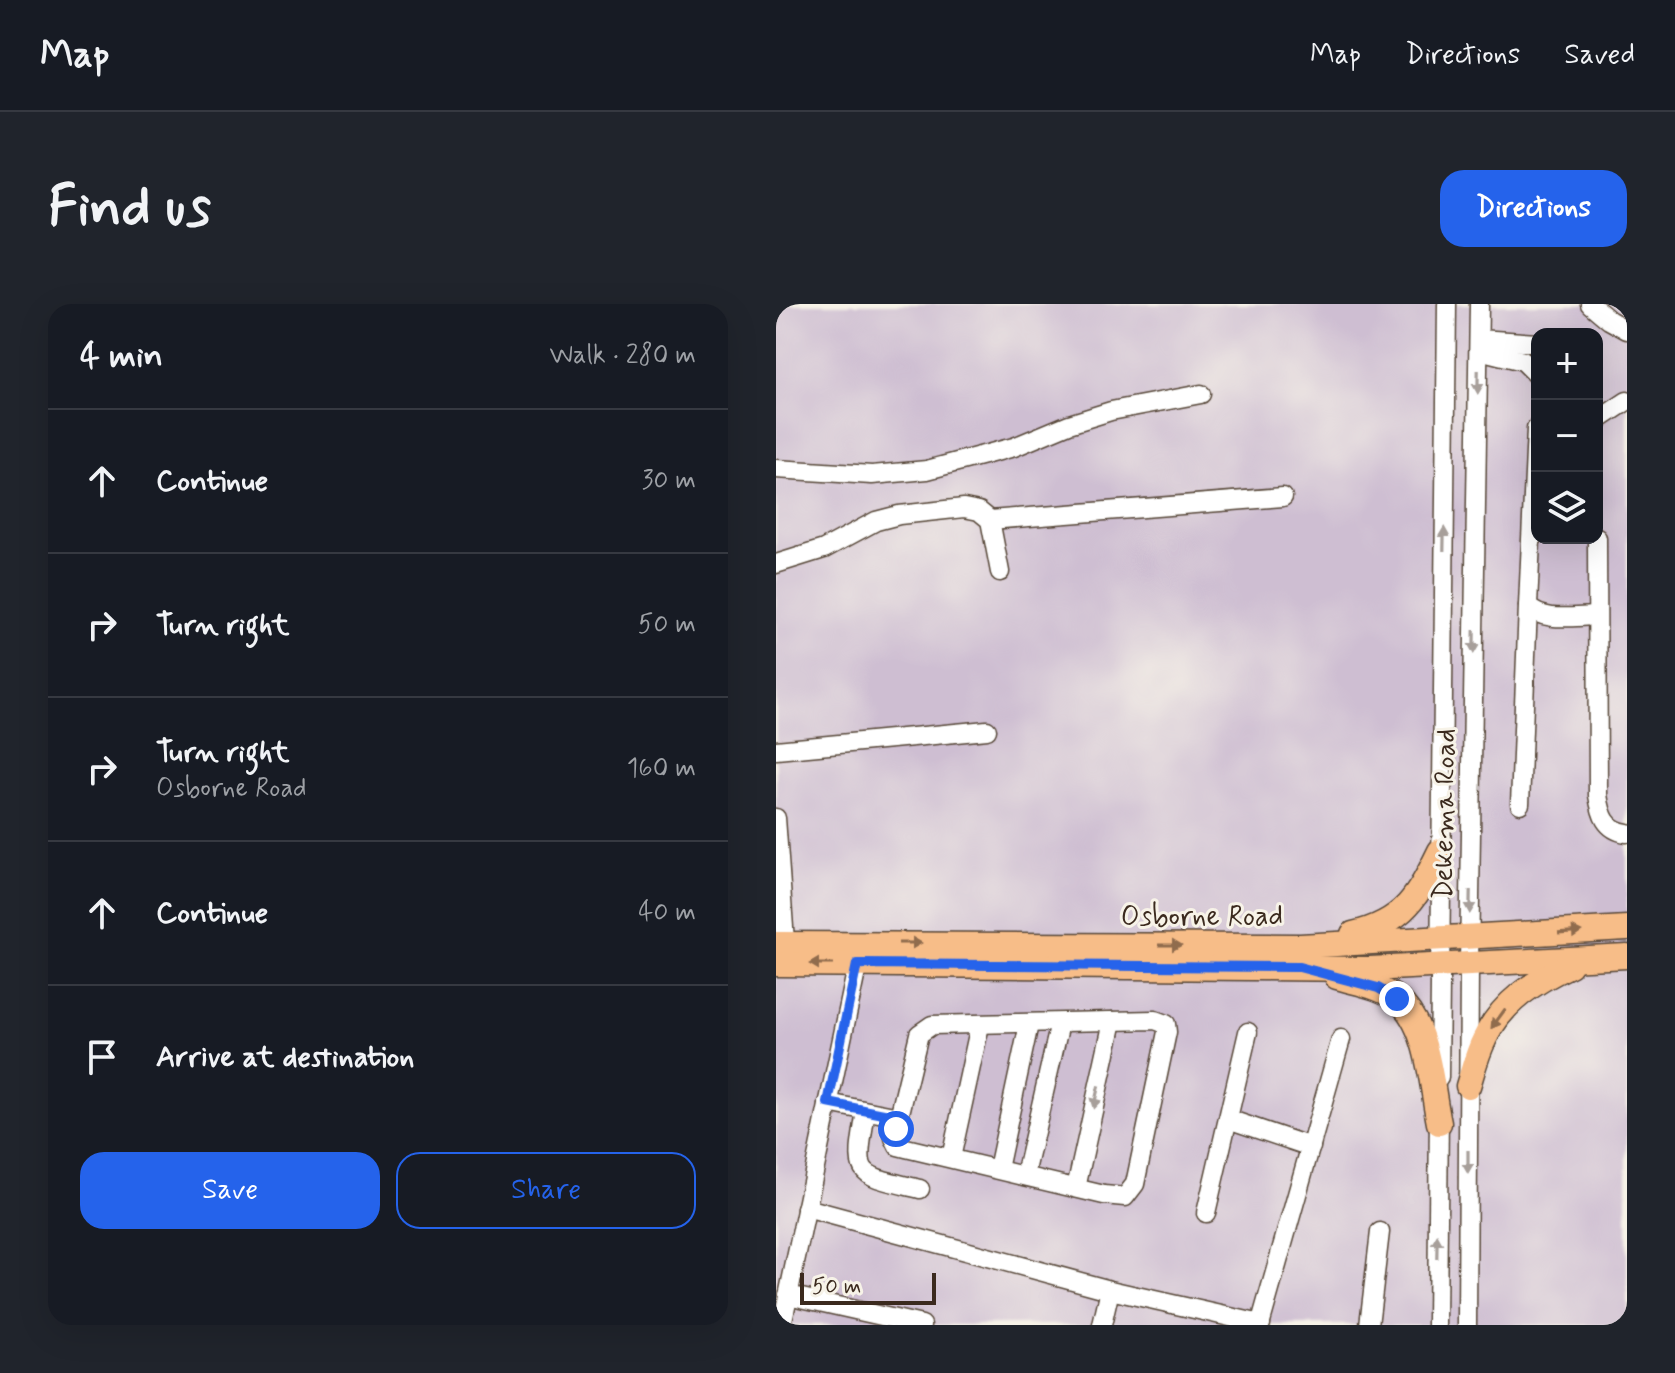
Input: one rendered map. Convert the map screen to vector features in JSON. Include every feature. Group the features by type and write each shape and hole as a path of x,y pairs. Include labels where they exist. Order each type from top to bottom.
{"main road":[{"path":"1300,957 1391,921 1420,891 1440,851"},
{"name":"Osborne Road","path":"1300,957 1439,940 1627,928"},
{"name":"Osborne Road","path":"781,954 1300,957 1439,967 1627,956"},
{"path":"1300,957 1378,988 1397,999 1413,1017 1421,1034 1439,1123"},
{"path":"1468,1086 1485,1037 1504,1009 1535,982 1583,959"}],"street":[{"name":"Dekema Road","path":"1437,1325 1447,304"},
{"name":"Dekema Road","path":"1467,1325 1469,938 1479,304"},
{"path":"1590,304 1627,330"},
{"path":"1479,344 1531,343"},
{"path":"1479,344 1523,361 1531,369"},
{"path":"776,469 872,475 927,470 1014,447 1069,424 1111,411 1201,394"},
{"path":"1603,417 1627,401"},
{"path":"1520,804 1534,472"},
{"path":"990,520 1283,497"},
{"path":"776,564 808,556 861,527 899,515 964,508 979,511 990,520 1000,572"},
{"path":"1597,544 1598,795 1602,817 1622,833 1627,833"},
{"path":"1528,606 1543,616 1596,616"},
{"path":"776,750 987,730"},
{"path":"776,818 781,954"},
{"path":"782,1325 860,954"},
{"path":"1155,1020 1166,1024 1167,1032 1135,1184 1125,1197 898,1146 894,1138 919,1034 924,1028 932,1025 1060,1023 1155,1020"},
{"path":"1076,1188 1113,1021"},
{"path":"1025,1175 1060,1023"},
{"path":"998,1169 1029,1024"},
{"path":"951,1158 980,1025"},
{"path":"1206,1213 1248,1032"},
{"path":"806,1208 1110,1290 1260,1325 1341,1039"},
{"path":"828,1103 899,1117"},
{"path":"866,1111 859,1156 862,1170 873,1178 920,1189"},
{"path":"1228,1119 1311,1147"},
{"path":"1369,1325 1380,1232"},
{"path":"1102,1325 1110,1290"},
{"path":"788,1295 922,1325"}],"shaded area":[{"path":"776,304 1627,304 1627,1325 776,1325"}],"route":[{"path":"896,1129 899,1117 828,1103 857,964 1299,967 1378,988 1397,999"}]}
